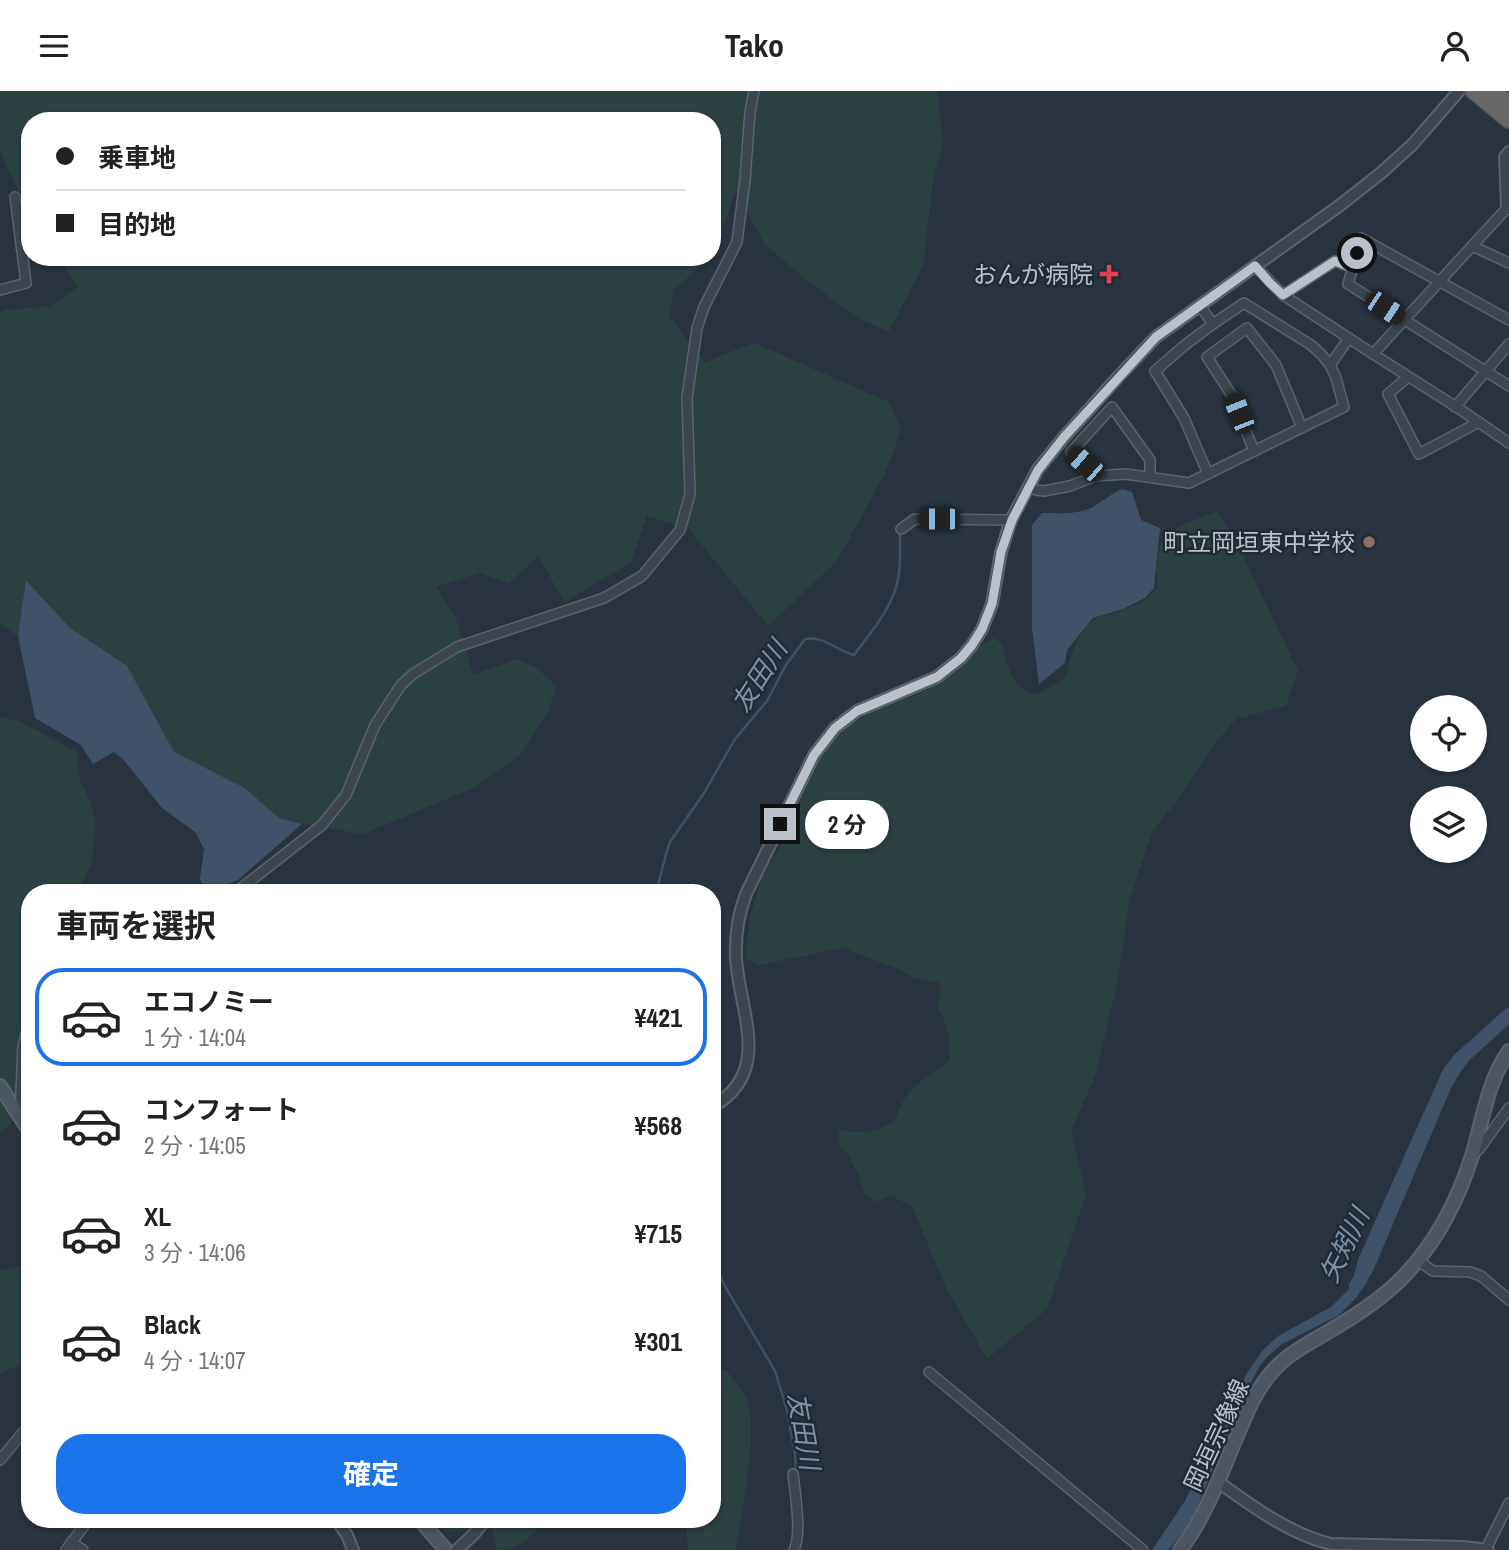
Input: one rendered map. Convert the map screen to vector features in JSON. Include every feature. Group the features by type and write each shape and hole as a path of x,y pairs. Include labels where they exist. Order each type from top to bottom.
{"highway":[{"path":"1474,91 1509,120"},
{"path":"1493,91 1509,104"}],"main road":[{"name":"岡垣宗像線","path":"1181,1550 1194,1530 1256,1394 1277,1365 1390,1289 1439,1231 1463,1182 1484,1108 1509,1051"},
{"path":"0,1086 20,1116"},
{"path":"427,1528 446,1550"}],"street":[{"path":"247,884 330,817 346,796 375,725 401,685 413,674 457,647 604,598 642,576 680,530 690,494 687,398 697,328 737,243 754,91"},
{"path":"721,1102 739,1082 749,1053 749,1033 736,960 739,915 746,894 814,755 835,728 857,711 937,677 961,658 972,645 992,604 1001,552 1012,520 1038,470 1065,436 1156,337 1381,173 1412,145 1458,91"},
{"path":"1373,354 1507,208 1504,157 1509,152"},
{"path":"15,197 21,244"},
{"path":"1509,320 1361,238 1348,284 1509,386"},
{"path":"1472,246 1509,263"},
{"path":"1283,295 1335,261 1353,268"},
{"path":"0,290 26,283 24,266"},
{"path":"1255,266 1283,295 1509,443"},
{"path":"1029,486 1044,491 1099,476 1126,474 1189,483 1208,474 1254,451 1302,428 1344,407 1336,378 1321,354 1244,303 1185,345 1155,371 1184,418 1208,474"},
{"path":"1200,306 1213,324"},
{"path":"1254,451 1231,394 1207,357 1247,328 1276,365 1302,428"},
{"path":"1330,365 1349,338"},
{"path":"1455,407 1509,344"},
{"path":"1408,377 1388,394 1419,454 1479,422"},
{"path":"1099,476 1071,452 1112,407 1150,460 1150,477"},
{"path":"901,530 915,519 1012,520"},
{"path":"20,1116 21,1093"},
{"path":"1473,1154 1509,1108"},
{"path":"1417,1260 1433,1271 1471,1272 1481,1276 1509,1300"},
{"path":"929,1371 1143,1550"},
{"path":"0,1460 21,1435"},
{"path":"793,1474 797,1503 797,1544 794,1550"},
{"path":"1217,1481 1273,1519 1315,1540 1331,1543 1487,1550 1509,1503"},
{"path":"82,1528 68,1546 83,1550"},
{"path":"342,1528 353,1550"},
{"path":"457,1550 479,1528"}],"green space":[{"path":"0,91 937,91 943,144 933,180 923,266 889,331 859,319 765,245 736,191 721,232 721,112 21,112 21,195 0,150"},
{"path":"64,266 701,266 674,290 669,316 705,362 754,343 889,402 901,430 885,474 837,561 768,626 688,528 647,516 631,562 565,602 538,557 508,584 480,573 436,587 455,615 473,674 517,659 539,670 556,686 548,712 522,753 476,787 363,834 303,824 279,818 245,788 174,752 127,667 70,628 27,580 18,636 0,624 0,312 50,306 77,287"},
{"path":"1217,511 1236,541 1298,671 1286,706 1236,719 1213,746 1179,798 1152,832 1130,897 1119,974 1096,1074 1071,1131 1086,1194 1047,1309 987,1359 946,1288 912,1206 891,1196 876,1202 864,1192 847,1153 838,1144 839,1130 867,1132 894,1122 911,1089 950,1060 948,1031 937,1005 941,993 938,982 915,978 843,948 758,965 746,958 749,919 762,878 783,841 817,763 843,728 882,708 919,694 955,672 970,655 994,638 1002,644 1007,664 1017,683 1026,691 1038,694 1066,677 1078,639 1094,620 1137,604 1155,591 1159,553 1164,538 1182,526"},
{"path":"0,717 19,721 77,752 79,778 96,821 92,862 81,884 21,884 21,1051 18,1094 13,1118 9,1126 0,1133"},
{"path":"21,1265 21,1365 0,1373 0,1270"},
{"path":"721,1370 727,1371 746,1398 751,1429 748,1472 736,1550 688,1550 687,1528 721,1528"},
{"path":"441,1528 539,1528 519,1545 496,1550 493,1529 444,1532"}],"water":[{"path":"1122,489 1132,492 1141,520 1160,528 1154,588 1145,598 1123,609 1093,618 1067,650 1065,663 1039,684 1032,628 1032,525 1042,513 1087,510"},
{"path":"26,580 70,628 127,666 174,752 245,788 279,818 302,824 238,880 227,884 202,884 200,879 204,849 195,832 162,808 123,759 114,752 93,764 81,745 35,718 18,636"},
{"path":"1509,1013 1509,1023 1476,1052 1451,1088 1373,1271 1357,1297 1339,1315 1282,1344 1267,1357 1259,1367 1234,1417 1197,1508 1185,1530 1168,1550 1152,1550 1185,1501 1247,1373 1262,1351 1278,1336 1331,1307 1349,1289 1366,1262 1448,1080 1476,1042"}],"waterway":[{"name":"友田川","path":"658,884 670,842 704,793 735,739 767,701 786,665 805,639 818,639 854,655 880,619 898,579 900,535"},
{"name":"矢矧川","path":"1356,1286 1449,1073 1459,1060 1509,1015"},
{"name":"友田川","path":"721,1278 775,1371 787,1410 796,1472"}],"place":[{"name":"おんが病院","path":"1109,274"},
{"name":"町立岡垣東中学校","path":"1369,542"}],"route":[{"path":"780,824 814,755 835,728 857,711 937,677 961,658 972,645 992,604 1001,552 1012,520 1038,470 1065,436 1156,337 1255,266 1283,295 1335,261 1353,268 1357,253"}]}
